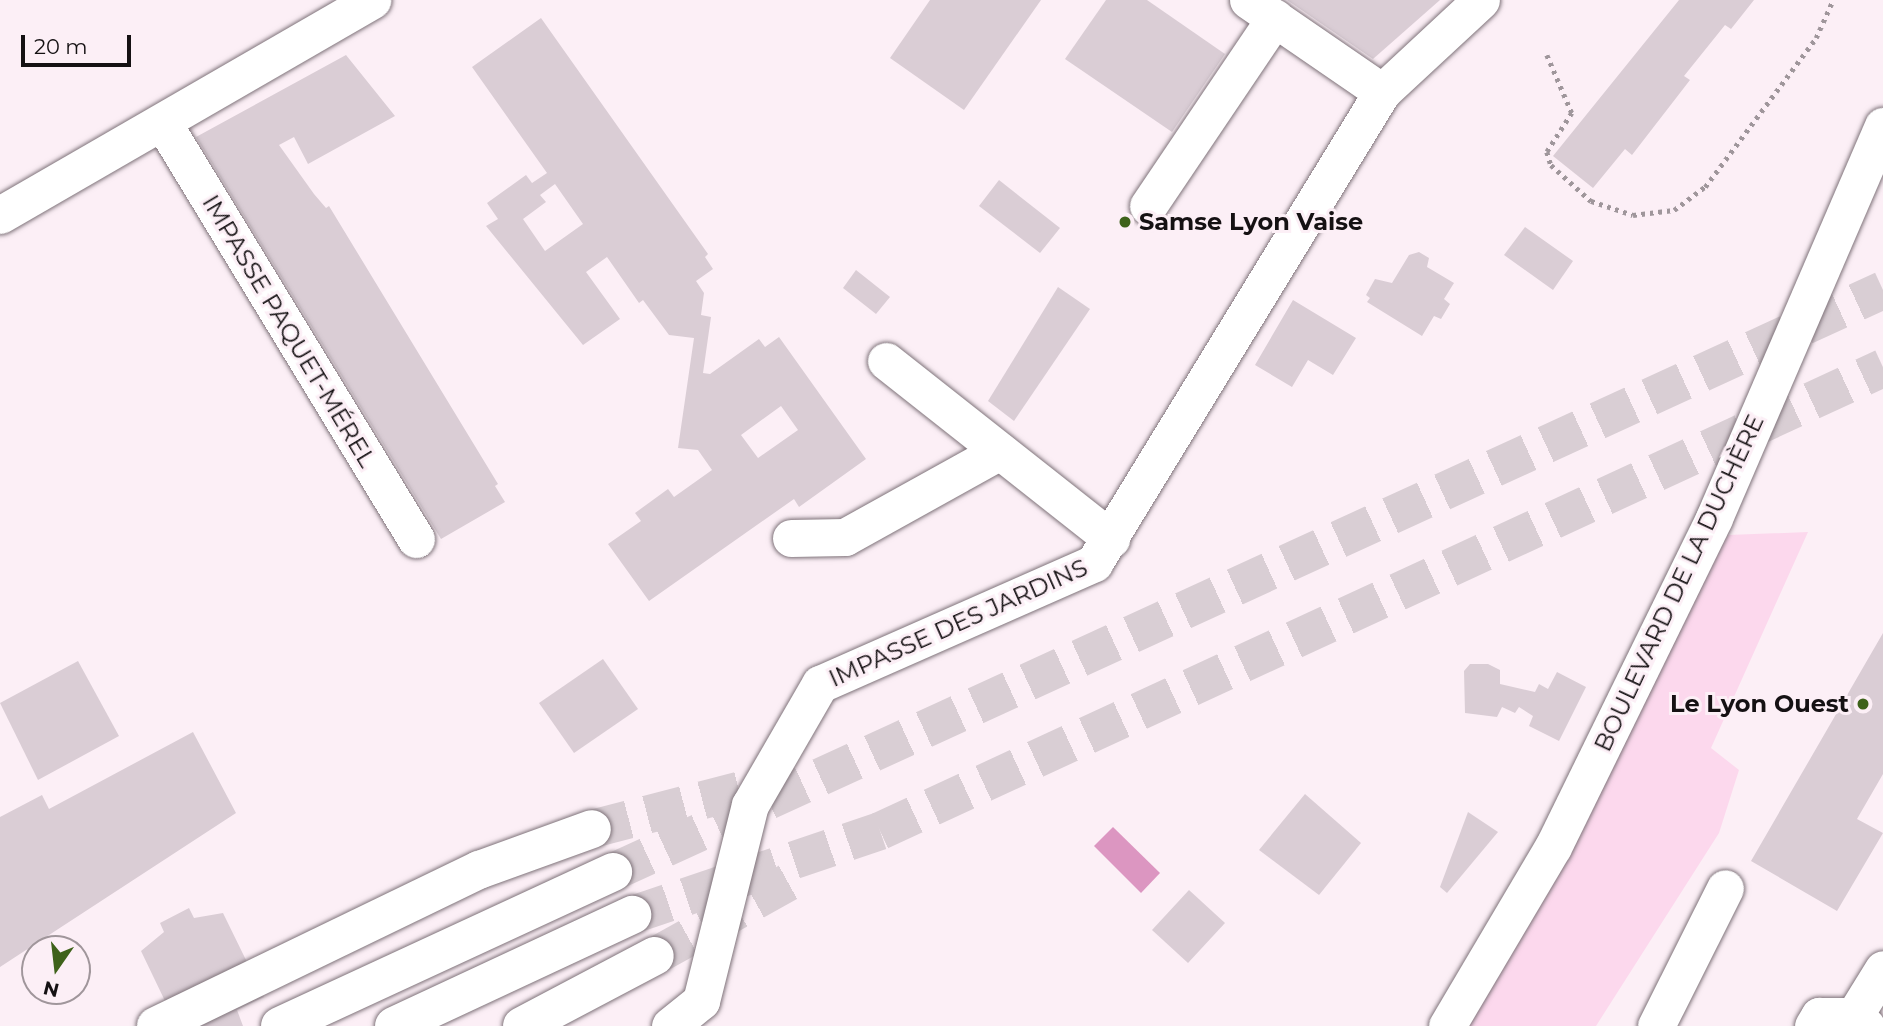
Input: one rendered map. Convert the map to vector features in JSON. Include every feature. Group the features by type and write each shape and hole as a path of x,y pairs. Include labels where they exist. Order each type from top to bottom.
{"highway":[{"path":"156,1026 479,870 593,829"},
{"path":"280,1026 613,872"},
{"path":"394,1026 632,915"},
{"path":"522,1026 655,956"}],"street":[{"path":"0,215 372,0"},
{"name":"IMPASSE DES JARDINS","path":"670,1026 701,1001 750,805 820,684 1094,564 1382,92 1481,0"},
{"path":"1148,206 1261,9 1382,92"},
{"name":"IMPASSE PAQUET-MÉREL","path":"163,122 416,539"},
{"name":"BOULEVARD DE LA DUCHÈRE","path":"1447,1026 1553,847 1714,518 1883,126"},
{"path":"886,361 1111,539"},
{"path":"791,538 845,537 1000,451"},
{"path":"1656,1026 1725,888"},
{"path":"1813,1026 1819,1016 1860,1021 1883,969"}],"path":[{"path":"1547,55 1572,113 1547,152 1551,165 1591,201 1633,215 1674,210 1705,187 1816,38 1833,0"}],"shaded area":[{"path":"1808,532 1711,748 1739,770 1719,833 1596,1026 1463,1026 1728,535"},
{"path":"1113,827 1160,873 1141,893 1094,846"}],"building":[{"path":"930,0 1041,0 964,110 890,58"},
{"path":"1106,0 1147,0 1225,54 1172,132 1065,59"},
{"path":"1287,0 1440,0 1373,59"},
{"path":"1679,0 1754,0 1731,29 1725,25 1684,76 1690,80 1632,155 1625,149 1593,188 1553,156"},
{"path":"541,18 708,254 705,257 713,269 696,281 704,293 701,315 711,317 703,373 710,374 759,339 765,347 779,337 866,459 799,507 794,499 649,601 608,544 641,521 635,513 668,489 674,497 712,470 698,450 678,448 694,338 669,335 643,300 639,303 607,257 586,272 620,319 583,345 486,226 498,219 487,203 526,175 532,183 547,173 472,67","holes":["555,184 583,224 545,251 523,219 546,202 540,195","781,406 798,430 758,458 741,435"]},
{"path":"346,55 395,116 308,164 294,137 279,145 314,194 326,208 329,206 498,484 495,486 505,502 441,539 196,137"},
{"path":"999,180 1060,228 1040,253 979,206"},
{"path":"1525,227 1573,261 1553,290 1504,255"},
{"path":"1419,252 1429,258 1427,267 1454,283 1444,299 1450,304 1441,319 1434,316 1422,336 1367,302 1370,298 1366,295 1375,279 1392,283 1409,255"},
{"path":"856,270 890,297 876,314 843,288"},
{"path":"1058,287 1090,309 1014,421 988,401"},
{"path":"1293,300 1356,338 1333,375 1308,360 1292,387 1255,365"},
{"name":"Le Lyon Ouest","path":"1883,633 1883,774 1857,819 1883,833 1837,911 1751,861"},
{"path":"603,659 638,709 574,753 539,703"},
{"path":"78,661 119,736 38,780 0,703"},
{"path":"1470,664 1488,664 1500,670 1500,684 1535,692 1539,684 1548,689 1557,672 1586,687 1559,741 1529,726 1533,716 1519,707 1515,713 1502,707 1497,717 1465,713 1464,671"},
{"path":"193,732 236,813 49,935 21,935 21,953 0,967 0,817 42,795 49,809"},
{"path":"1305,794 1361,843 1319,895 1259,850"},
{"path":"1468,812 1498,832 1447,893 1440,887"},
{"path":"1189,890 1225,923 1188,963 1152,930"},
{"path":"189,908 194,918 223,913 264,997 237,1010 243,1026 177,1026 141,951 164,932 160,923"}],"tunnel":[{"path":"613,872 1883,290"},
{"path":"632,915 880,831 1883,368"},
{"path":"592,829 753,787"},
{"path":"655,956 796,878"}],"place":[{"name":"Samse Lyon Vaise","path":"1125,222"},
{"name":"Le Lyon Ouest","path":"1863,704"}]}
